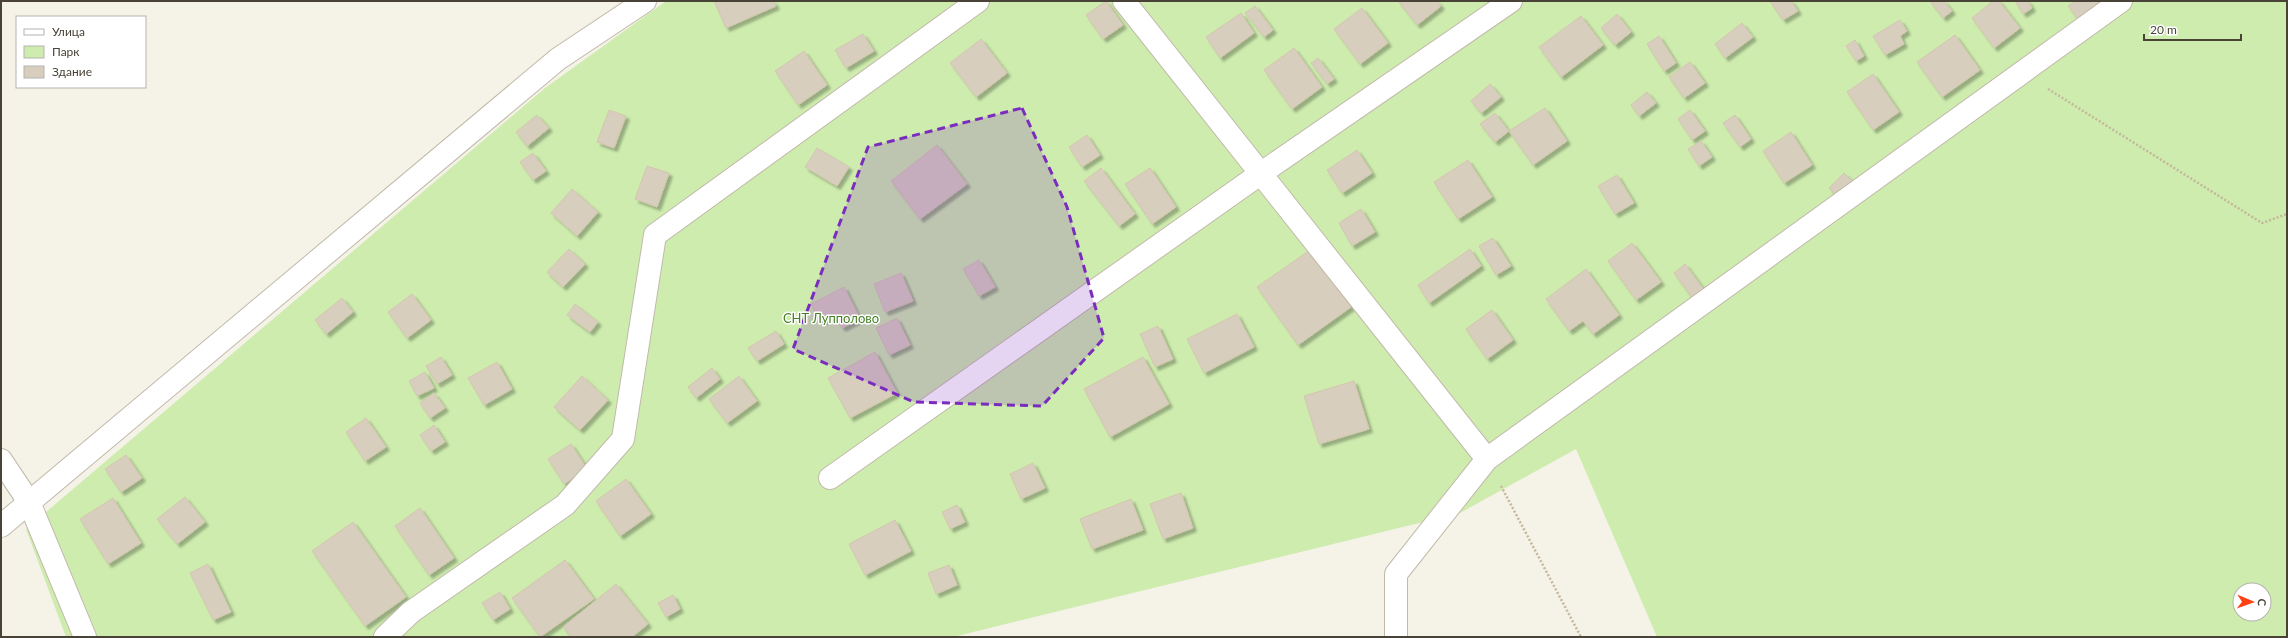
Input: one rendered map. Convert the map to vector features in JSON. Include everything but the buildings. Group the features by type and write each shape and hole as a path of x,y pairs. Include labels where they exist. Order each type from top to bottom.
{"street":[{"path":"1,526 558,59 645,1"},
{"path":"385,637 411,612 565,505 623,439 655,234 978,1"},
{"path":"1124,1 1487,459"},
{"path":"830,478 1260,174 1510,1"},
{"path":"1396,637 1396,574 1487,459 2121,1"},
{"path":"1,460 29,502 85,637"}],"path":[{"path":"2022,72 2262,223 2287,214"},
{"path":"1487,459 1581,637"}],"highlighted area":[{"path":"1022,108 1067,207 1104,338 1042,406 914,402 793,349 823,264 868,147"}],"green space":[{"name":"СНТ Лупполово","path":"666,1 2287,1 2287,637 1657,637 1576,449 1460,513 953,637 66,637 26,529 545,88"}]}
